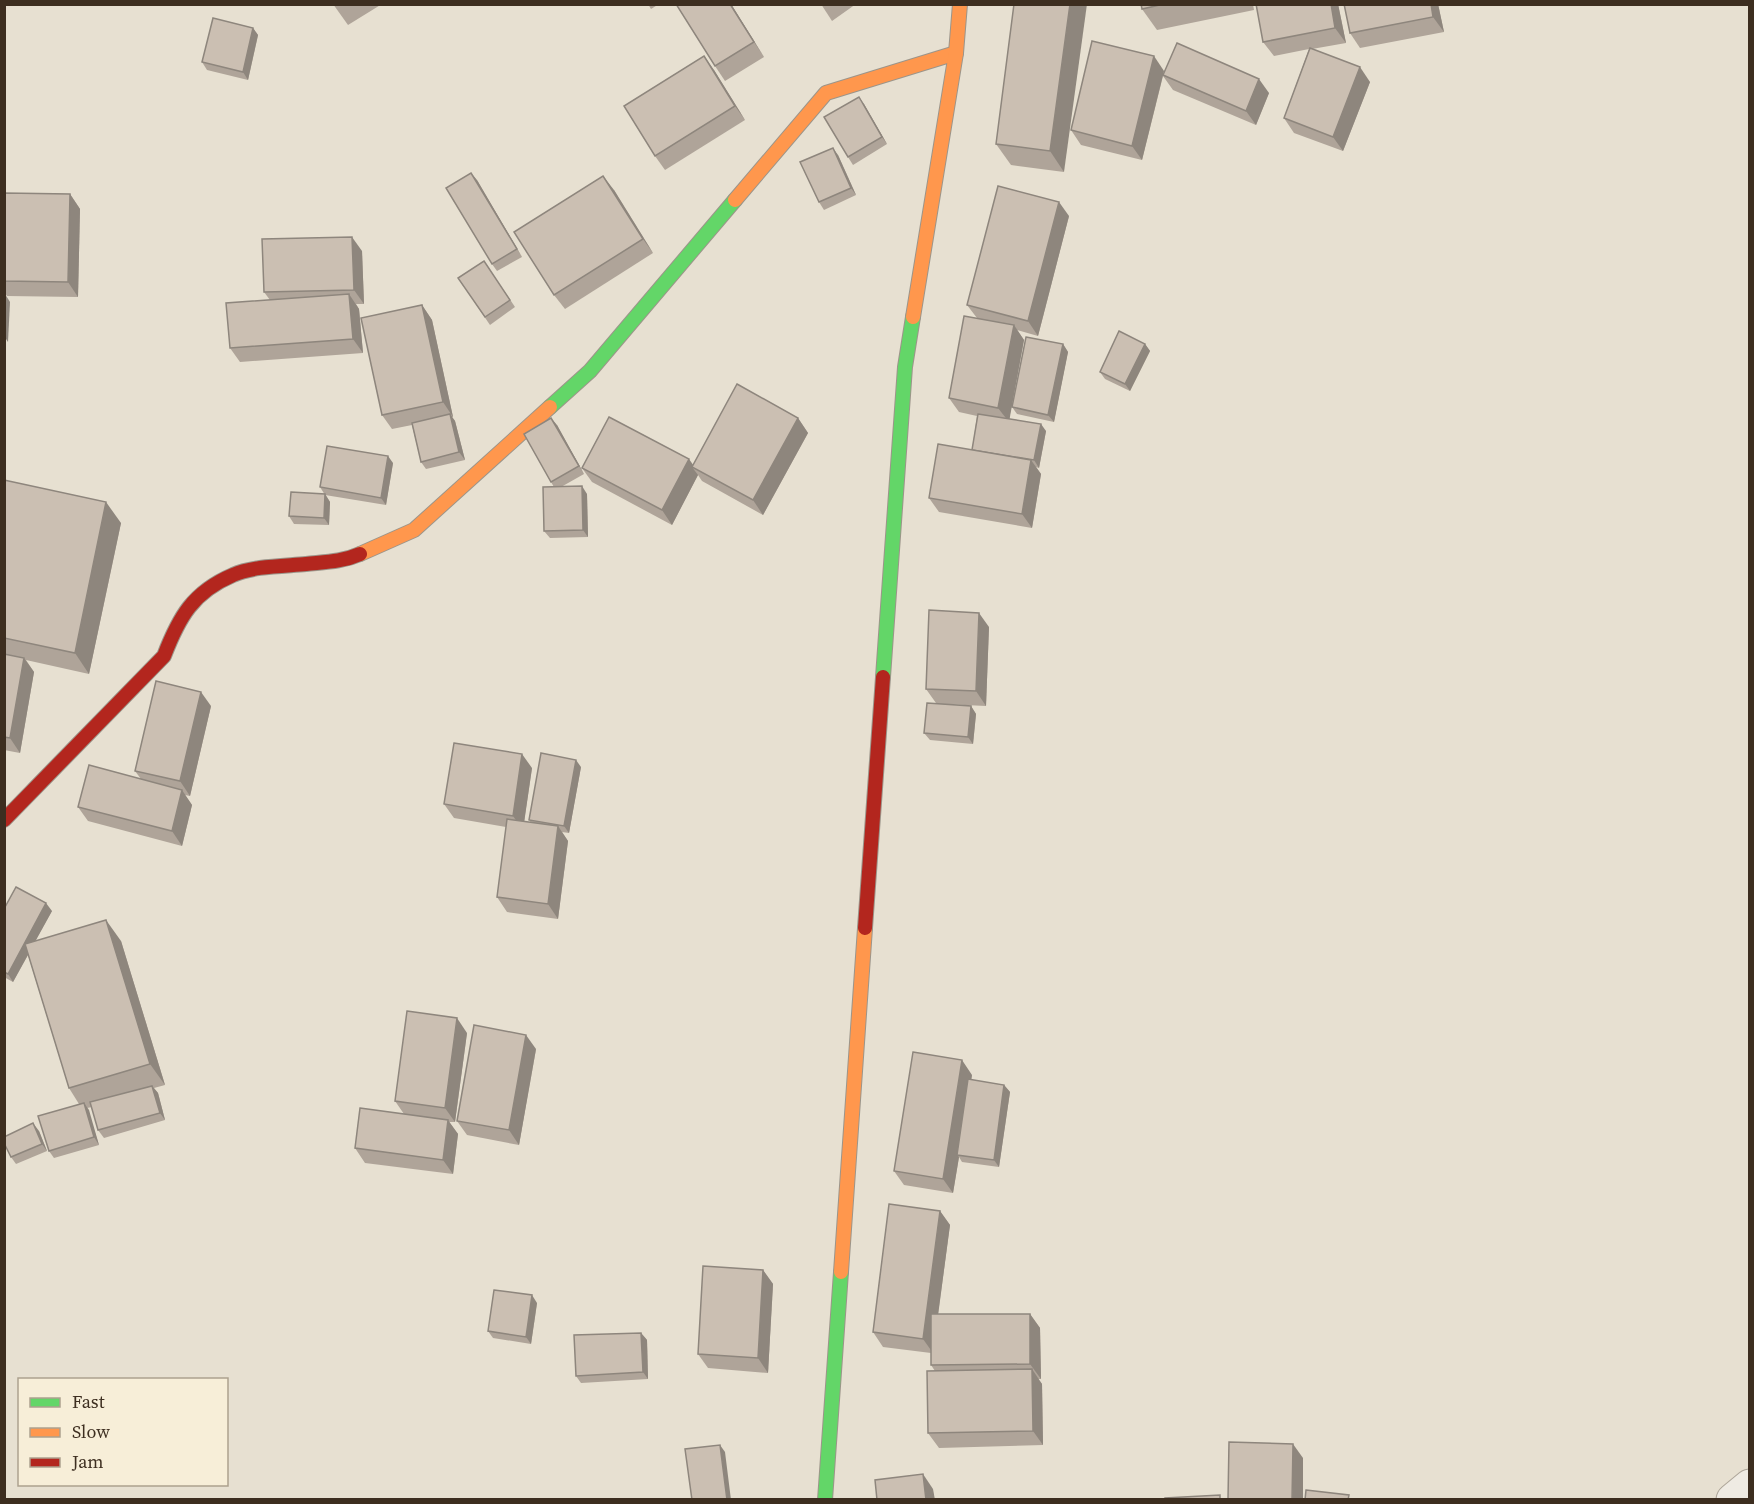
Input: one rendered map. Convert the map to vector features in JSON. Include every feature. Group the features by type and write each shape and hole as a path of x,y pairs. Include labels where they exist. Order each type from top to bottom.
{"street":[{"path":"825,1500 905,367 956,53 960,4"},
{"path":"4,820 164,656 175,627 195,598 234,574 346,560 414,530 590,371 826,93 956,53"},
{"path":"1733,1500 1749,1486"}],"building":[{"path":"676,4 730,4 754,42 715,66"},
{"path":"1014,4 1070,4 1050,151 996,144"},
{"path":"1141,4 1164,4 1142,9"},
{"path":"1256,4 1331,4 1335,28 1263,42"},
{"path":"1344,4 1431,4 1433,17 1350,33"},
{"path":"213,18 253,28 243,72 202,62"},
{"path":"1092,41 1154,56 1132,146 1071,130"},
{"path":"1177,43 1259,79 1246,111 1163,75"},
{"path":"1310,48 1360,67 1333,137 1284,118"},
{"path":"704,56 735,106 655,156 624,106"},
{"path":"859,97 882,137 848,157 824,117"},
{"path":"833,148 851,188 819,202 800,162"},
{"path":"471,173 517,249 492,264 446,188"},
{"path":"603,176 643,239 554,295 514,232"},
{"path":"998,186 1059,202 1028,321 967,305"},
{"path":"4,193 70,194 68,282 4,281"},
{"path":"352,237 354,290 264,292 262,239"},
{"path":"484,261 510,300 485,317 458,278"},
{"path":"349,294 353,339 230,348 226,303"},
{"path":"422,305 443,402 382,415 361,318"},
{"path":"964,316 1014,325 998,408 949,398"},
{"path":"1119,331 1145,344 1125,384 1100,372"},
{"path":"1026,337 1063,344 1048,415 1012,407"},
{"path":"737,384 798,418 753,500 692,467"},
{"path":"450,414 459,452 421,462 412,423"},
{"path":"978,414 1041,424 1034,460 972,450"},
{"path":"609,417 689,459 662,510 582,468"},
{"path":"551,418 579,466 551,482 524,434"},
{"path":"938,444 1031,460 1022,514 929,498"},
{"path":"327,446 388,456 381,498 320,487"},
{"path":"4,480 106,502 75,653 4,638"},
{"path":"582,486 583,530 544,531 543,487"},
{"path":"291,492 325,494 324,518 289,516"},
{"path":"929,610 979,613 976,691 926,689"},
{"path":"4,654 24,658 10,738 4,737"},
{"path":"156,681 201,692 180,781 135,771"},
{"path":"927,703 971,706 968,737 924,733"},
{"path":"454,743 522,754 513,816 444,804"},
{"path":"541,753 576,760 564,826 529,820"},
{"path":"89,765 182,790 172,831 78,807"},
{"path":"507,819 558,826 548,904 497,897"},
{"path":"16,887 46,903 8,974 4,972 4,909"},
{"path":"106,920 150,1064 69,1088 25,944"},
{"path":"407,1011 457,1018 445,1108 395,1101"},
{"path":"474,1025 526,1035 509,1130 457,1121"},
{"path":"913,1052 962,1060 943,1179 894,1171"},
{"path":"968,1079 1004,1085 994,1160 957,1155"},
{"path":"152,1086 160,1113 98,1130 90,1102"},
{"path":"84,1103 94,1137 49,1151 38,1116"},
{"path":"360,1108 448,1120 443,1160 355,1148"},
{"path":"33,1123 42,1144 11,1157 4,1143 4,1137"},
{"path":"889,1204 940,1211 923,1339 873,1332"},
{"path":"703,1266 763,1270 758,1358 698,1354"},
{"path":"494,1290 532,1295 526,1337 488,1331"},
{"path":"931,1314 1030,1314 1030,1364 931,1365"},
{"path":"641,1333 643,1372 576,1376 574,1335"},
{"path":"1032,1369 1033,1431 928,1433 927,1371"},
{"path":"1229,1442 1293,1444 1292,1500 1228,1499"},
{"path":"720,1445 727,1500 692,1500 685,1449"},
{"path":"923,1474 926,1500 877,1500 875,1480"},
{"path":"1306,1490 1349,1495 1348,1500 1305,1500"},
{"path":"1220,1495 1220,1500 1165,1500 1165,1498"}],"traffic: fast":[{"path":"550,407 590,371 735,200"},
{"path":"883,677 905,367 913,317"},
{"path":"825,1500 841,1272"}],"traffic: slow":[{"path":"913,317 956,53 960,4"},
{"path":"735,200 826,93 956,53"},
{"path":"360,554 414,530 550,407"},
{"path":"841,1272 865,928"}],"traffic: jam":[{"path":"4,820 164,656 175,629 189,607 207,589 233,575 249,570 347,559 360,554"},
{"path":"865,928 883,677"}]}
